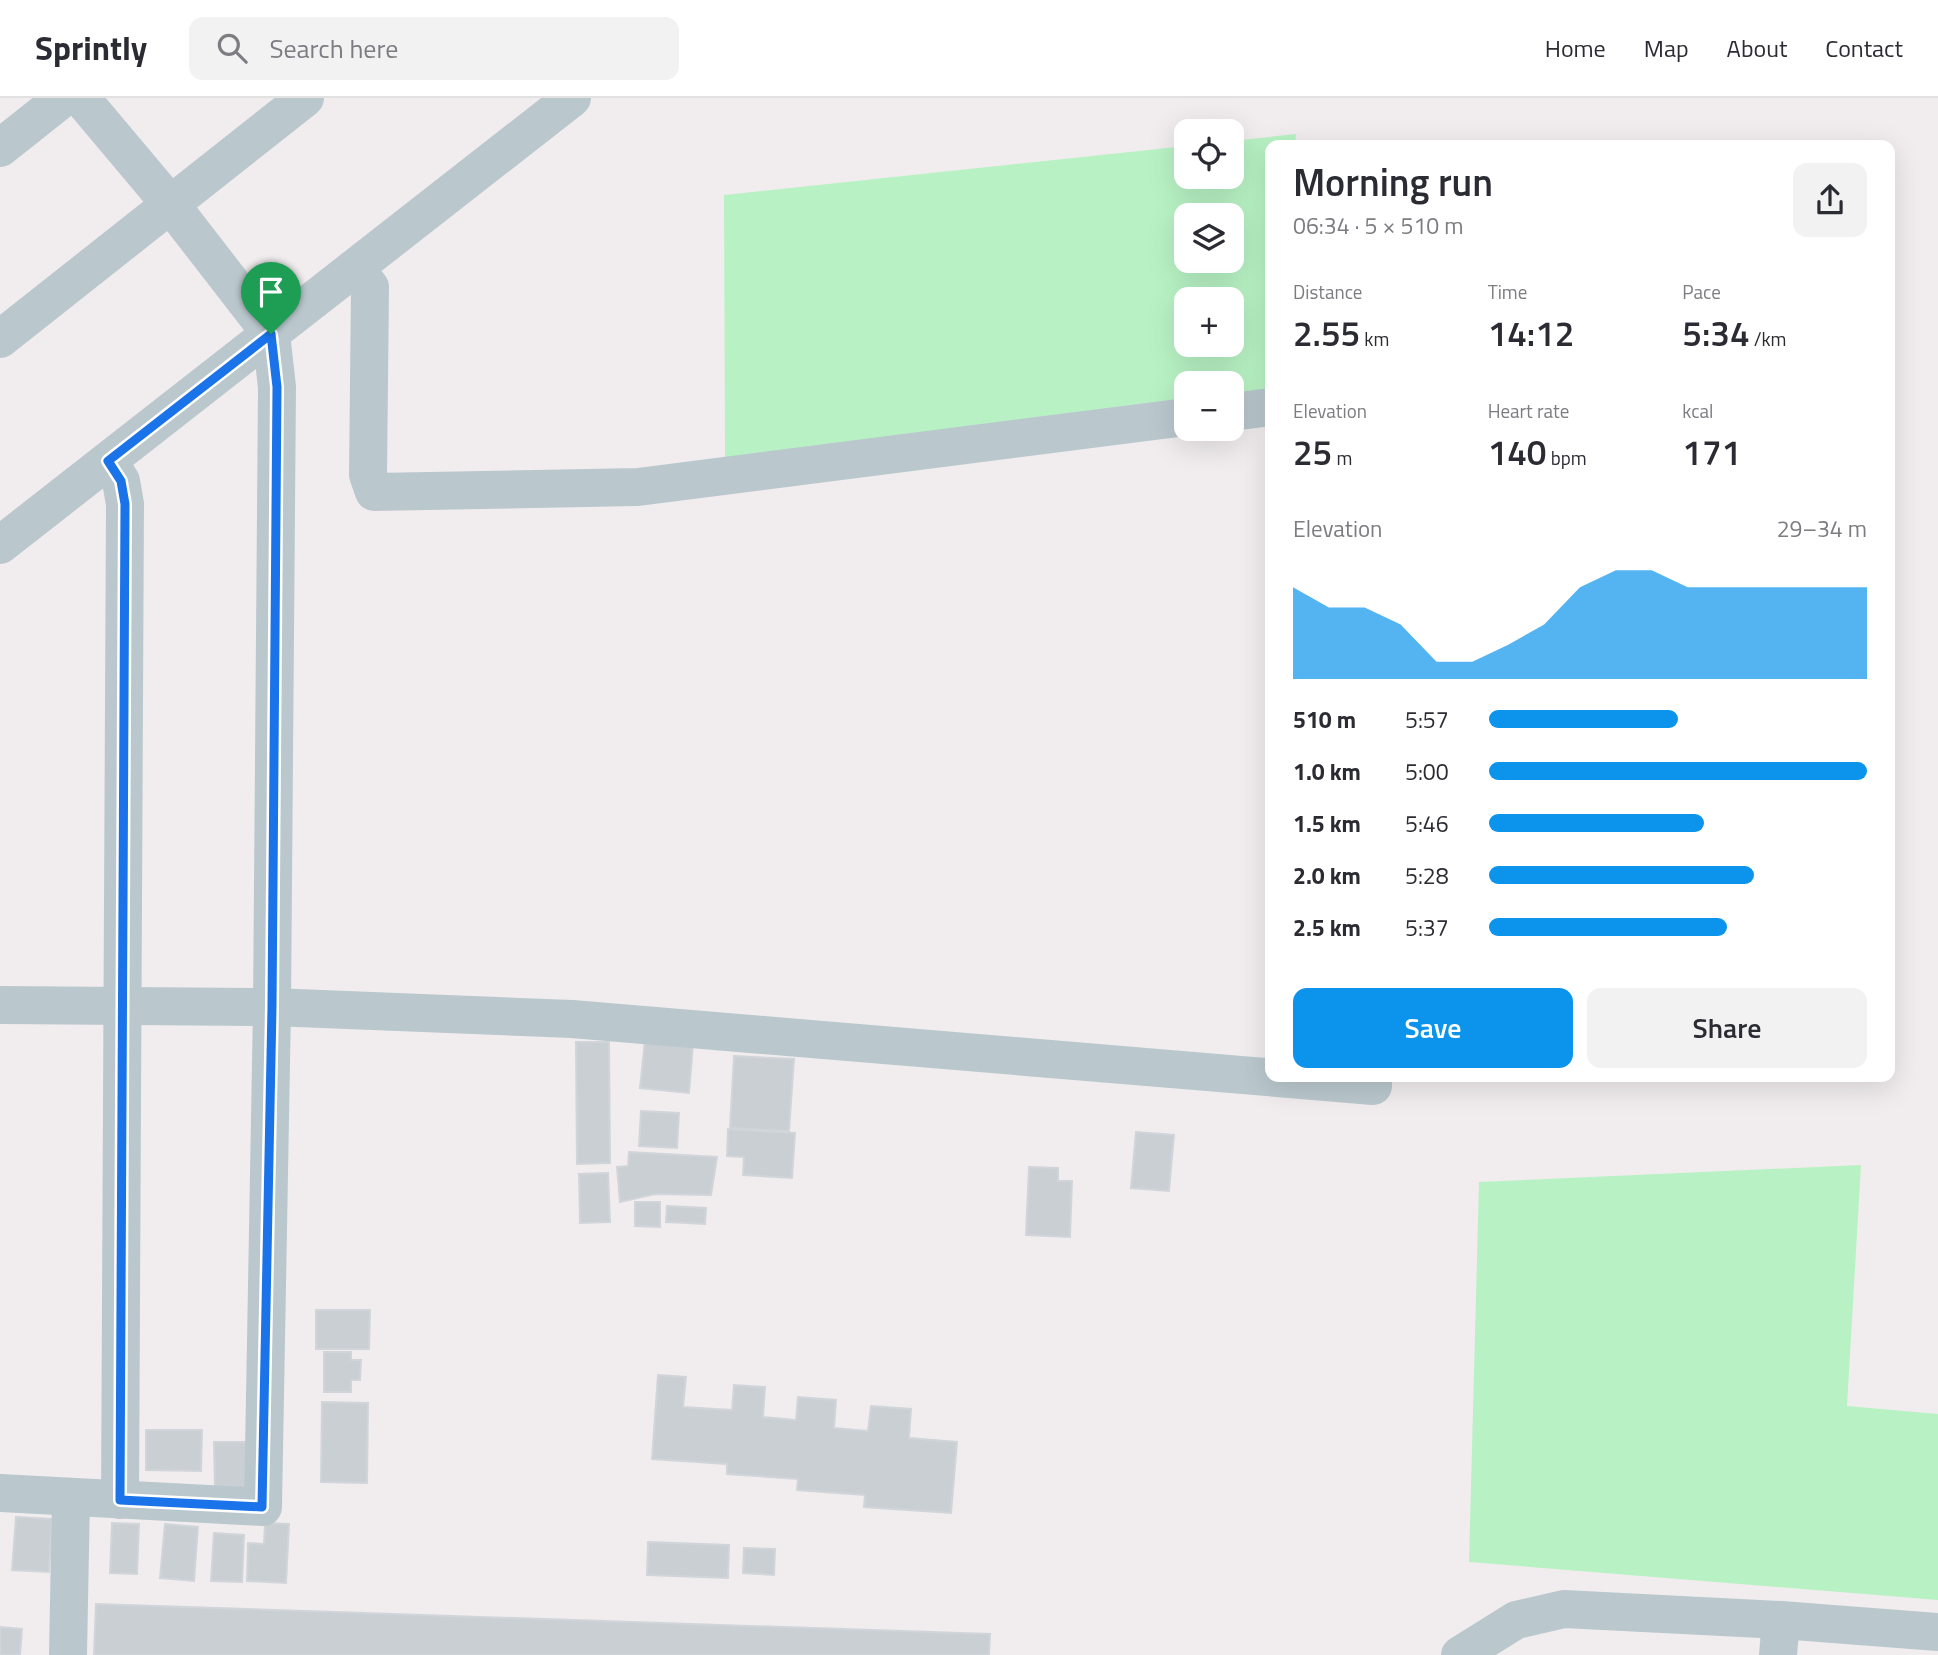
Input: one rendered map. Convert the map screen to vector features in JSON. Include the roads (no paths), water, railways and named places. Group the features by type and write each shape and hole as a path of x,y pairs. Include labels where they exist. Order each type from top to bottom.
{"street":[{"path":"0,148 63,98"},
{"path":"0,1493 262,1507 272,1007 277,387 271,334 171,205 81,98"},
{"path":"0,339 305,98"},
{"path":"0,545 572,98"},
{"path":"355,268 370,287 368,475 374,492 638,487 1174,419"},
{"path":"1244,410 1265,408"},
{"path":"108,461 121,481 125,504 120,1500"},
{"path":"0,1005 272,1007 572,1019 1265,1077"},
{"path":"1325,1082 1373,1086 1373,1082"},
{"path":"68,1655 71,1497"},
{"path":"1460,1655 1516,1620 1564,1609 1780,1637 1938,1632"}]}
